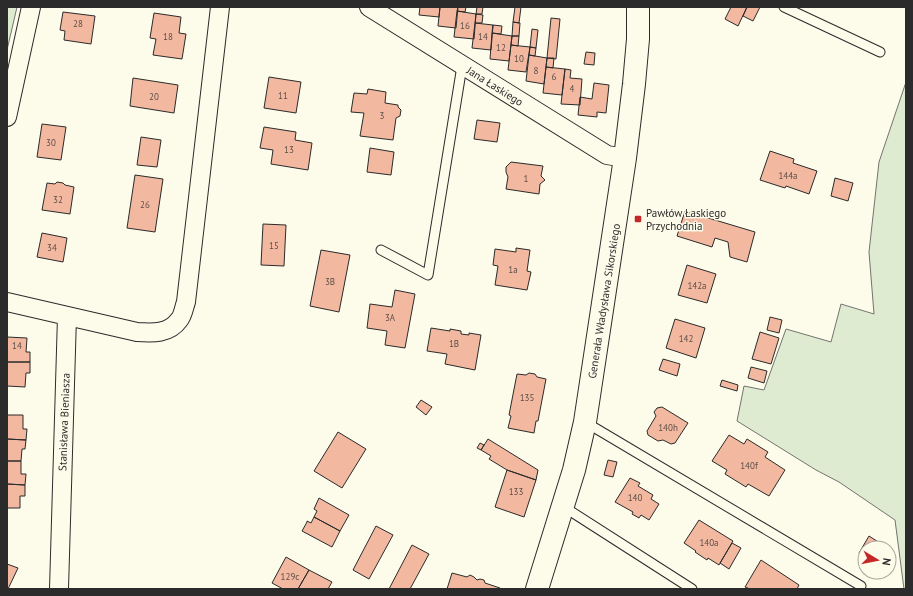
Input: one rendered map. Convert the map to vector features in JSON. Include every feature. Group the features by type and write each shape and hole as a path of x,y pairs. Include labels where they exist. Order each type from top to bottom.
{"street":[{"path":"7,117 31,7"},
{"path":"7,302 138,332 156,333 169,329 180,320 186,302 220,7"},
{"name":"Jana Łaskiego","path":"369,7 607,155 625,158"},
{"name":"Generała Władysława Sikorskiego","path":"537,589 564,507 585,422 625,158 635,77 638,39 638,7"},
{"name":"Stanisława Bieniasza","path":"59,589 67,316"}],"lane":[{"path":"784,7 880,52"},
{"path":"381,250 428,276 462,66"},
{"path":"585,422 861,586"},
{"path":"564,507 692,589"}],"green space":[{"path":"7,7 17,7 7,50"},
{"path":"906,82 906,589 904,589 895,520 839,482 816,470 737,421 744,386 764,390 786,329 831,342 841,304 874,314 869,252 879,162"}],"building":[{"path":"420,7 440,7 439,17 419,15"},
{"path":"440,7 458,7 456,28 438,26"},
{"path":"458,7 466,7 465,12 457,11"},
{"path":"477,7 483,7 482,14 476,14"},
{"path":"515,7 521,7 519,23 513,22"},
{"path":"731,7 747,7 738,26 725,19"},
{"path":"747,7 760,7 753,21 743,16"},
{"path":"457,11 476,14 474,39 454,37"},
{"path":"63,12 95,16 91,44 64,40 65,31 60,30"},
{"path":"154,13 181,17 179,33 186,34 182,59 153,55 156,39 150,38"},
{"path":"476,14 483,15 482,23 475,23"},
{"path":"551,18 560,19 556,59 547,58"},
{"path":"513,22 520,23 519,36 512,36"},
{"path":"475,23 493,25 491,50 472,48"},
{"path":"493,25 502,26 501,34 492,33"},
{"path":"532,29 538,30 536,48 530,47"},
{"path":"492,33 512,36 509,61 490,59"},
{"path":"512,36 519,36 518,46 511,45"},
{"path":"511,45 530,47 526,72 508,70"},
{"path":"530,47 536,48 535,56 529,55"},
{"path":"586,52 595,53 594,65 584,64"},
{"path":"529,55 547,58 544,84 526,81"},
{"path":"547,58 554,58 553,68 546,67"},
{"path":"546,67 565,69 562,95 543,93"},
{"path":"565,69 571,70 570,78 582,79 580,105 561,104"},
{"path":"269,77 301,82 296,113 264,108"},
{"path":"133,78 178,85 174,113 130,106"},
{"path":"594,83 609,85 606,113 597,112 597,117 578,115 580,97 592,99"},
{"path":"368,89 386,92 385,103 398,105 401,110 400,116 396,118 393,140 360,136 364,113 351,112 354,93 367,94"},
{"path":"477,120 500,123 497,142 474,139"},
{"path":"42,124 66,127 61,160 37,157"},
{"path":"264,127 296,132 295,140 312,143 308,170 271,164 273,150 260,148"},
{"path":"141,137 161,140 157,167 137,165"},
{"path":"370,148 394,152 391,175 367,172"},
{"path":"770,151 794,159 793,163 817,171 809,194 786,186 785,188 760,180"},
{"path":"511,162 543,166 541,176 545,180 540,184 539,194 506,189 508,177 506,167"},
{"path":"135,175 163,179 155,232 127,228"},
{"path":"835,178 853,183 848,201 831,196"},
{"path":"57,182 74,187 70,214 42,210 47,183 55,184"},
{"path":"685,211 755,232 747,262 730,257 728,242 715,238 712,247 677,236"},
{"path":"263,224 286,225 284,266 261,265"},
{"path":"42,233 67,238 63,262 37,257"},
{"path":"516,248 530,250 527,271 531,272 527,290 495,285 498,266 493,265 495,249 516,252"},
{"path":"321,250 350,255 339,312 310,306"},
{"path":"687,265 716,274 707,303 678,295"},
{"path":"395,290 415,294 405,348 385,345 387,331 367,328 370,304 392,307"},
{"path":"770,317 782,320 779,333 767,330"},
{"path":"675,319 705,328 696,358 666,348"},
{"path":"431,328 461,331 461,334 469,335 469,333 481,335 475,370 445,364 447,354 427,351"},
{"path":"760,332 779,338 771,364 752,359"},
{"path":"7,337 27,338 26,352 30,352 30,362 7,362"},
{"path":"663,359 680,364 677,376 659,370"},
{"path":"7,362 30,362 30,373 26,373 25,387 7,386"},
{"path":"751,367 767,371 764,383 748,378"},
{"path":"529,373 546,379 538,421 536,421 534,433 508,428 517,374 526,375"},
{"path":"722,380 738,385 737,391 720,386"},
{"path":"421,400 432,407 426,415 416,407"},
{"path":"662,407 688,423 675,443 671,444 663,440 658,441 648,435 647,431 656,416 654,412 657,408"},
{"path":"7,415 23,415 23,429 27,429 26,440 7,439"},
{"path":"338,432 366,449 342,488 314,471"},
{"path":"729,435 744,444 747,439 768,452 765,457 785,470 769,496 748,484 746,487 725,474 727,470 712,461"},
{"path":"7,439 26,440 25,449 22,449 21,461 7,461"},
{"path":"488,439 538,470 536,480 507,470 489,459 491,456 481,450"},
{"path":"480,443 484,445 481,450 477,448"},
{"path":"608,460 617,462 613,477 604,475"},
{"path":"7,461 21,461 21,474 26,474 25,485 7,484"},
{"path":"507,470 536,480 524,517 495,507"},
{"path":"630,478 640,483 638,486 653,495 651,499 659,504 649,520 641,515 639,518 632,514 633,512 615,502"},
{"path":"7,484 25,485 25,496 20,496 20,508 7,508"},
{"path":"319,498 349,515 340,531 314,517 317,511 314,509"},
{"path":"314,517 340,531 332,547 302,531 307,521 311,523"},
{"path":"699,520 733,541 719,565 708,558 707,560 684,543"},
{"path":"376,526 393,535 369,579 353,570"},
{"path":"869,536 875,540 867,540"},
{"path":"732,543 741,548 729,569 720,563"},
{"path":"412,545 429,554 410,589 389,589"},
{"path":"286,557 309,570 298,589 283,589 272,583"},
{"path":"761,560 799,585 797,589 750,589 745,587"},
{"path":"7,564 18,568 8,589 7,589"},
{"path":"309,570 332,582 328,589 298,589"},
{"path":"452,573 467,577 470,575 477,580 484,580 485,583 500,589 447,589"}],"place":[{"name":"Pawłów Łaskiego Przychodnia","path":"638,219"}]}
